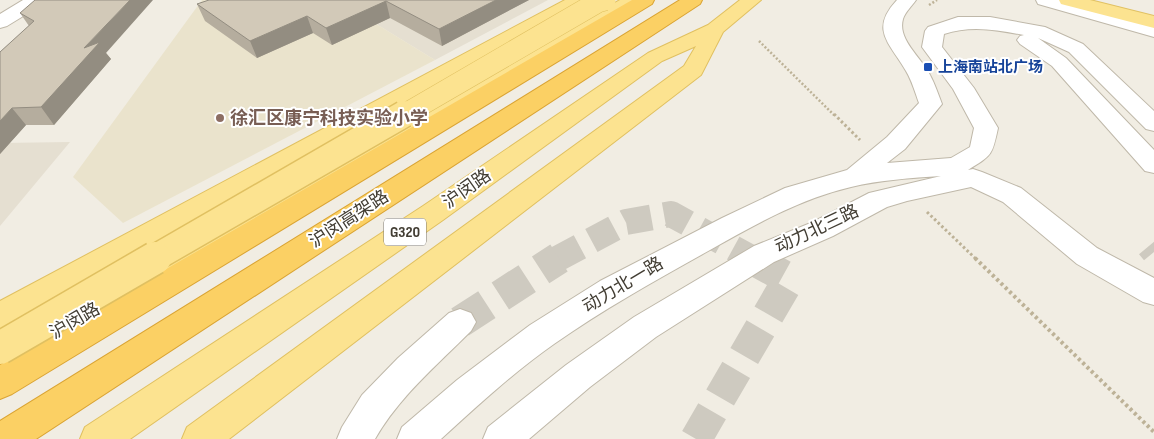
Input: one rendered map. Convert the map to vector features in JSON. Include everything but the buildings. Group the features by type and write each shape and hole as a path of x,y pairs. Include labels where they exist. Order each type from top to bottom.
{"highway":[{"name":"沪闵高架路","path":"0,383 644,0"},
{"name":"沪闵高架路","path":"4,439 693,0"}],"main road":[{"path":"0,316 579,0"},
{"path":"0,348 598,2 605,0"},
{"name":"沪闵路","path":"0,364 634,0"},
{"name":"沪闵路","path":"98,439 424,219 656,57 714,29 752,0"},
{"path":"1068,0 1154,22"},
{"path":"1115,0 1154,9"},
{"path":"1132,0 1154,9"},
{"name":"沪闵路","path":"0,333 481,65 591,23"},
{"name":"沪闵路","path":"200,439 693,70 714,29"}],"street":[{"path":"0,22 36,0"},
{"path":"867,168 896,143 931,104 918,72 902,51 891,22 896,10 907,0"},
{"path":"1045,0 1154,31"},
{"name":"动力北一路","path":"415,439 469,391 542,335 611,290 679,252 794,195 867,168 956,166 981,151 986,128 963,88 932,47 935,31 958,23 990,23"},
{"path":"990,23 1038,31 1076,48 1154,124"},
{"path":"990,23 1036,44 1059,62 1154,165"},
{"name":"动力北三路","path":"501,439 578,376 645,327 764,254 823,229 878,200 907,192 973,178 1012,195 1087,256 1154,293"},
{"path":"354,439 374,407 410,369 460,322"}],"path":[{"path":"759,41 867,168"},
{"path":"907,192 1154,432"}],"shaded area":[{"name":"徐汇区康宁科技实验小学","path":"202,0 337,0 435,60 123,223 73,177"},
{"path":"337,0 548,0 435,60"},
{"path":"70,142 0,226 0,143"}],"tunnel":[{"path":"557,259 626,222 671,214 753,259"},
{"path":"1149,246 1154,252"},
{"path":"460,322 559,258"},
{"path":"696,439 789,279 751,258"}],"place":[{"name":"上海南站北广场","path":"928,67"},
{"name":"徐汇区康宁科技实验小学","path":"220,118"}]}
